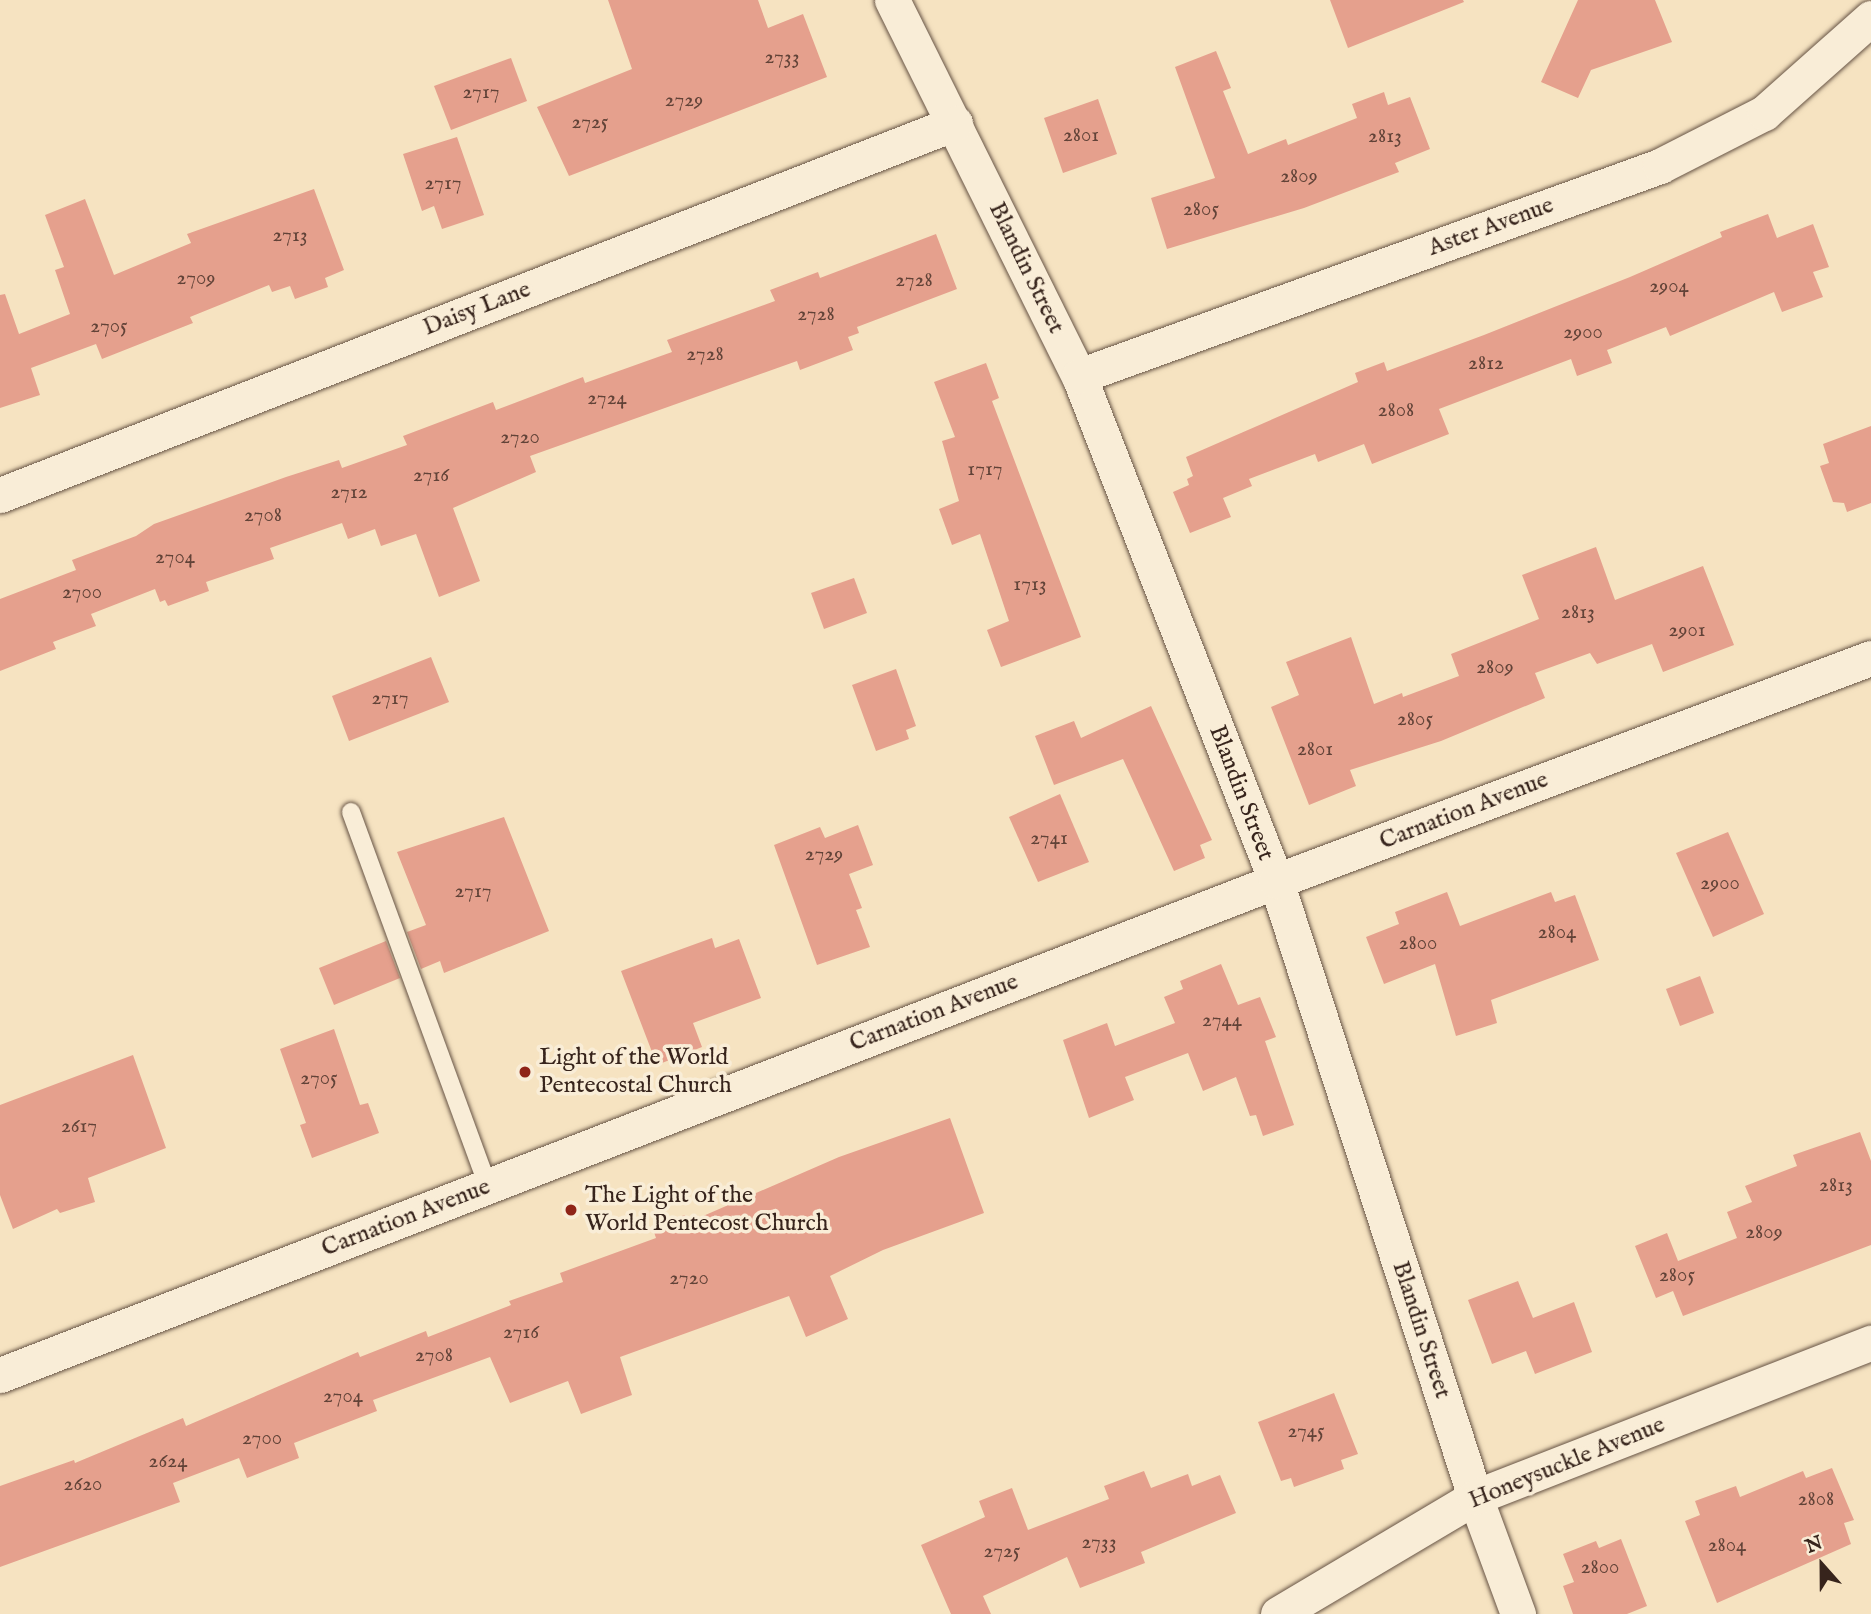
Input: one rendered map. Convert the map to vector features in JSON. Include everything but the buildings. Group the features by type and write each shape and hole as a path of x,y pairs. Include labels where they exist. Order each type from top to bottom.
{"street":[{"name":"Blandin Street","path":"892,0 1079,376 1276,881 1475,1497 1518,1614"},
{"name":"Aster Avenue","path":"1079,376 1660,166 1764,113 1871,18"},
{"name":"Daisy Lane","path":"0,495 955,122"},
{"name":"Carnation Avenue","path":"0,1375 1276,881 1871,658"},
{"name":"Honeysuckle Avenue","path":"1278,1614 1475,1497 1871,1343"}],"lane":[{"path":"351,812 488,1186"}],"place":[{"name":"Light of the World Pentecostal Church","path":"525,1072"},
{"name":"The Light of the World Pentecost Church","path":"571,1210"}]}
